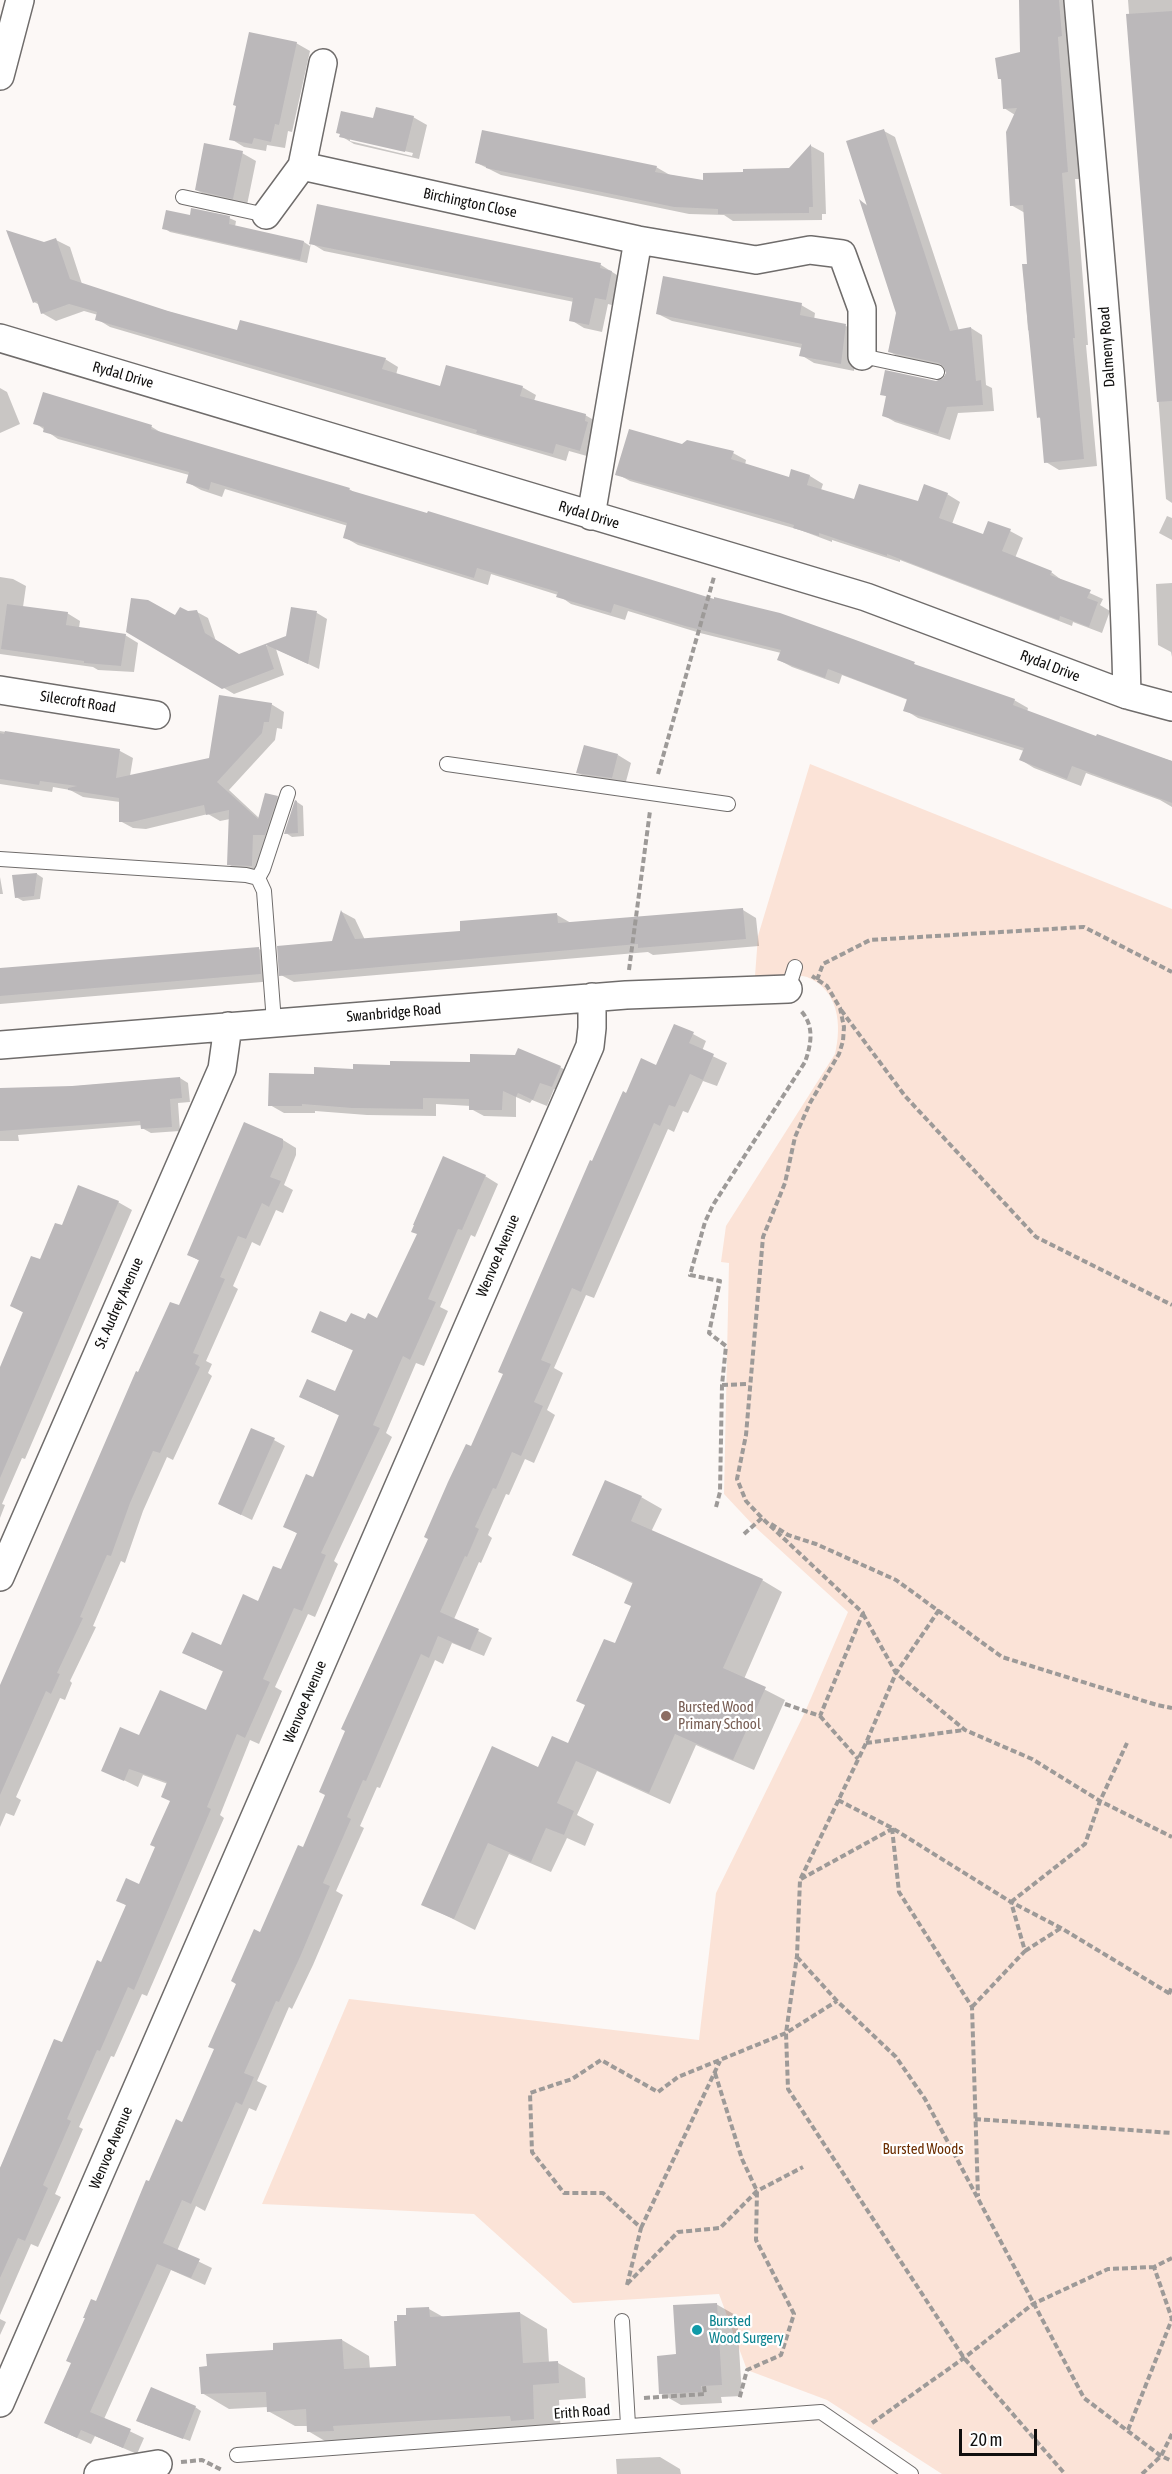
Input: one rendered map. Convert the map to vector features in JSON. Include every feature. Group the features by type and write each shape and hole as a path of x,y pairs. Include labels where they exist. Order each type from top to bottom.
{"street":[{"name":"Dalmeny Road","path":"1078,0 1125,591 1127,695"},
{"path":"0,76 16,1"},
{"path":"266,215 302,166 323,63"},
{"name":"Birchington Close","path":"302,166 638,240 756,260 810,250 842,254 862,309 862,356"},
{"path":"591,516 638,240"},
{"name":"Rydal Drive","path":"0,338 866,597 1127,695 1172,707"},
{"name":"Silecroft Road","path":"0,690 156,714"},
{"name":"Swanbridge Road","path":"0,1045 592,997 794,984"},
{"name":"Wenvoe Avenue","path":"0,2403 590,1046 592,997"},
{"name":"St. Audrey Avenue","path":"0,1577 222,1069 228,1026"},
{"path":"98,2474 158,2464"}],"lane":[{"path":"183,197 266,215"},
{"path":"862,356 937,372"},
{"path":"447,764 728,804"},
{"path":"258,878 288,793"},
{"path":"0,859 246,874 258,878 264,891 274,1022"},
{"path":"622,2320 628,2425"},
{"name":"Erith Road","path":"237,2455 822,2412 911,2474"}],"path":[{"path":"626,995 652,793 720,552"},
{"path":"817,980 823,964 870,940 1084,927 1172,972"},
{"path":"716,1507 720,1492 722,1385 726,1346 709,1333 720,1281 690,1275 705,1222 713,1205 805,1062 811,1037 809,1023 802,1012 794,984 807,972 827,986 840,1008 905,1096 1036,1238 1172,1305"},
{"path":"840,1008 844,1027 839,1054 810,1103 795,1137 785,1183 763,1237 746,1435 737,1479 746,1501 863,1613 896,1673 965,1730 1032,1759 1100,1801 1172,1837"},
{"path":"722,1385 749,1384"},
{"path":"744,1534 762,1518"},
{"path":"762,1518 788,1535 816,1544 896,1580 1002,1657 1172,1708"},
{"path":"939,1610 896,1673 866,1743 800,1880 796,1956 786,2033 788,2089 964,2358 1065,2474"},
{"path":"820,1716 863,1613"},
{"path":"785,1704 820,1716 858,1760"},
{"path":"866,1743 965,1730"},
{"path":"1011,1902 1085,1844 1100,1801 1128,1743"},
{"path":"838,1800 892,1828 1011,1902 1061,1928 1171,1994 1172,1986"},
{"path":"800,1880 892,1828"},
{"path":"892,1828 899,1892 972,2007 978,2200"},
{"path":"1011,1902 1025,1951"},
{"path":"972,2007 1025,1951 1061,1928"},
{"path":"796,1956 837,2001 896,2057 925,2099 1084,2398 1161,2456 1172,2461"},
{"path":"641,2228 603,2193 564,2193 532,2152 530,2093 572,2079 601,2060 658,2092 678,2077 786,2033 837,2001"},
{"path":"721,2060 641,2228 627,2284 678,2232 720,2228 757,2191 803,2167"},
{"path":"715,2073 742,2159 757,2191 756,2240 794,2314 781,2355 747,2370 734,2418"},
{"path":"975,2119 1172,2133"},
{"path":"855,2435 964,2358 1033,2304 1108,2269 1154,2267 1172,2258"},
{"path":"1128,2430 1172,2319 1154,2267"},
{"path":"627,2399 705,2394 704,2386"},
{"path":"1142,2474 1161,2456 1172,2434"},
{"path":"158,2464 202,2460 226,2473 238,2472 237,2455"}],"green space":[{"name":"Bursted Woods","path":"810,764 1172,909 1172,2474 942,2474 827,2400 747,2370 719,2294 573,2303 474,2214 262,2204 349,1999 699,2040 716,1893 805,1712 848,1612 754,1526 724,1494 729,1263 721,1262 726,1226 835,1054 837,1043 836,1009 826,990 818,983 802,976 755,976 758,936"}],"building":[{"path":"1019,0 1059,0 1062,36 1058,37 1068,172 1062,173 1084,459 1044,463 1040,417 1037,418 1022,264 1027,264 1023,205 1010,206 1006,132 1017,108 1003,109 1001,79 998,79 995,58 1020,52"},
{"path":"1172,11 1172,401 1157,402 1126,14"},
{"path":"249,32 297,42 279,125 275,124 271,142 254,138 252,144 229,140 236,106 233,105"},
{"path":"376,107 414,116 405,152 339,137 340,134 336,133 341,111 373,118"},
{"path":"884,129 950,331 971,327 976,381 981,380 983,405 947,407 938,434 882,416 886,396 880,395 885,370 936,381 943,378 946,373 939,363 888,352 896,313 859,199 867,206 846,141"},
{"path":"482,130 657,166 655,172 703,180 703,173 789,168 811,144 813,207 809,207 809,213 718,214 718,209 674,207 486,168 486,166 475,163"},
{"path":"204,143 243,151 233,199 195,190"},
{"path":"317,204 601,263 600,268 612,271 606,300 595,298 589,325 569,321 573,298 309,244"},
{"path":"191,208 230,216 229,224 304,241 300,260 162,229 166,210 190,215"},
{"path":"6,230 44,242 56,238 70,279 168,311 237,330 240,320 386,358 382,369 440,386 446,365 523,386 520,396 586,414 585,421 588,422 580,451 556,444 553,454 476,433 477,430 95,320 97,312 69,304 41,314 37,301 33,303"},
{"path":"663,276 802,303 800,315 846,324 841,364 799,356 802,344 656,314"},
{"path":"43,392 152,425 151,429 350,488 349,490 427,513 428,511 714,599 714,597 780,613 853,639 915,662 914,664 1015,699 1013,705 1172,761 1172,803 1072,766 1067,779 1019,760 1024,748 903,711 907,699 828,669 825,678 777,660 781,650 685,626 614,604 611,613 556,597 558,592 477,568 474,578 343,538 347,523 211,482 209,490 186,483 189,472 43,432 44,427 33,424"},
{"path":"629,429 682,444 687,440 734,451 731,459 789,477 791,469 810,475 807,485 854,499 859,484 918,501 924,484 948,493 939,518 983,534 988,521 1011,529 1002,551 1052,571 1050,575 1091,590 1087,598 1098,602 1089,627 1060,616 1059,620 887,554 887,556 819,533 819,536 793,528 794,525 615,475"},
{"path":"131,598 148,600 175,615 180,607 188,611 197,610 205,633 239,654 286,636 291,607 317,611 308,664 266,645 274,669 222,689 126,632"},
{"path":"7,604 68,612 66,625 126,634 121,666 84,663 84,661 1,649"},
{"path":"219,695 272,703 269,722 264,722 262,733 217,782 258,819 265,793 278,796 265,835 253,835 252,866 227,865 229,810 206,815 204,805 132,822 119,822 119,798 68,790 68,788 77,786 40,781 39,785 0,779 0,733 4,734 5,731 120,749 116,778 209,758"},
{"path":"584,745 618,754 612,778 576,773"},
{"path":"295,800 297,801 298,833 284,834"},
{"path":"37,873 34,896 15,898 12,875"},
{"path":"743,908 746,939 638,948 638,944 279,976 277,946 332,941 341,910 355,939 460,931 460,921 557,913 558,923"},
{"path":"259,947 261,974 0,996 0,968"},
{"path":"674,1024 694,1032 689,1043 714,1054 703,1080 690,1074 675,1107 669,1105 660,1126 654,1123 581,1292 572,1288 541,1360 551,1364 534,1402 543,1406 521,1456 512,1452 496,1489 493,1488 475,1527 479,1529 440,1612 479,1629 470,1650 438,1636 429,1658 421,1654 366,1781 363,1780 347,1817 351,1819 323,1883 330,1886 300,1957 279,2002 276,2001 244,2073 254,2077 242,2105 236,2102 191,2204 182,2200 163,2243 200,2259 191,2278 157,2264 90,2412 131,2429 123,2448 81,2430 77,2438 44,2423 71,2363 66,2361 91,2299 96,2301 146,2180 149,2181 176,2119 182,2122 214,2049 208,2047 236,1984 231,1981 254,1929 260,1932 298,1845 303,1847 325,1795 319,1792 345,1731 341,1729 428,1539 424,1537 448,1482 466,1444 471,1446 503,1374 498,1372 590,1160 592,1161 623,1091 626,1093 641,1058 656,1065"},
{"path":"518,1048 561,1066 552,1087 540,1083 533,1100 518,1093 516,1097 503,1091 502,1110 469,1110 469,1099 423,1098 423,1109 352,1108 302,1104 302,1106 268,1106 269,1073 314,1074 314,1067 353,1069 353,1064 390,1065 390,1061 470,1062 470,1054 515,1055"},
{"path":"180,1077 182,1098 170,1099 172,1127 141,1129 140,1121 0,1131 0,1088 72,1086"},
{"path":"244,1122 283,1139 283,1147 270,1177 281,1181 269,1207 262,1203 246,1239 238,1236 220,1277 225,1279 193,1353 199,1355 195,1364 200,1367 160,1453 153,1451 130,1503 111,1556 107,1555 80,1617 83,1618 57,1673 60,1674 51,1694 46,1691 0,1795 0,1685 136,1371 138,1372 170,1302 179,1305 199,1260 187,1255"},
{"path":"443,1156 486,1175 462,1230 458,1229 428,1299 436,1302 410,1360 403,1356 373,1425 380,1428 321,1553 326,1555 302,1611 294,1608 263,1679 270,1682 245,1738 237,1734 207,1807 211,1809 134,1990 128,1987 67,2119 71,2121 43,2185 48,2188 25,2241 18,2238 0,2278 0,2168 54,2039 62,2042 97,1960 101,1962 126,1905 116,1901 126,1878 139,1884 155,1847 150,1845 170,1801 161,1797 167,1782 129,1769 124,1781 101,1771 120,1727 139,1735 160,1690 206,1710 223,1671 182,1653 192,1632 221,1645 243,1594 258,1601 273,1566 281,1569 297,1533 283,1527 306,1474 313,1477 339,1415 299,1397 307,1379 335,1391 353,1350 311,1332 320,1311 346,1322 351,1313 365,1319 368,1313 377,1318 417,1234 411,1232 413,1225"},
{"path":"78,1185 119,1201 0,1478 0,1367 23,1312 10,1306 31,1256 40,1259 55,1223 62,1225"},
{"path":"251,1428 275,1438 241,1515 218,1504"},
{"name":"Bursted Wood Primary School","path":"605,1480 642,1496 631,1521 763,1579 723,1668 766,1687 733,1760 675,1734 649,1793 576,1761 557,1803 574,1811 564,1835 546,1828 531,1862 488,1843 454,1919 421,1905 492,1746 538,1767 552,1736 568,1743 585,1705 576,1701 604,1639 615,1643 631,1606 624,1603 633,1582 572,1555"},
{"name":"Bursted Wood Surgery","path":"717,2303 722,2385 701,2386 702,2392 659,2394 657,2356 676,2354 673,2305"},
{"path":"429,2307 430,2317 520,2312 523,2363 558,2361 559,2383 533,2385 534,2419 511,2421 510,2416 436,2420 333,2426 334,2431 307,2432 306,2409 267,2412 266,2392 201,2394 199,2367 207,2366 206,2354 273,2350 273,2343 342,2339 344,2369 396,2366 394,2321 397,2321 397,2315 406,2315 406,2308"},
{"path":"151,2387 196,2406 183,2439 136,2421"}],"place":[{"name":"Bursted Wood Primary School","path":"666,1716"},
{"name":"Bursted Wood Surgery","path":"697,2330"}]}
